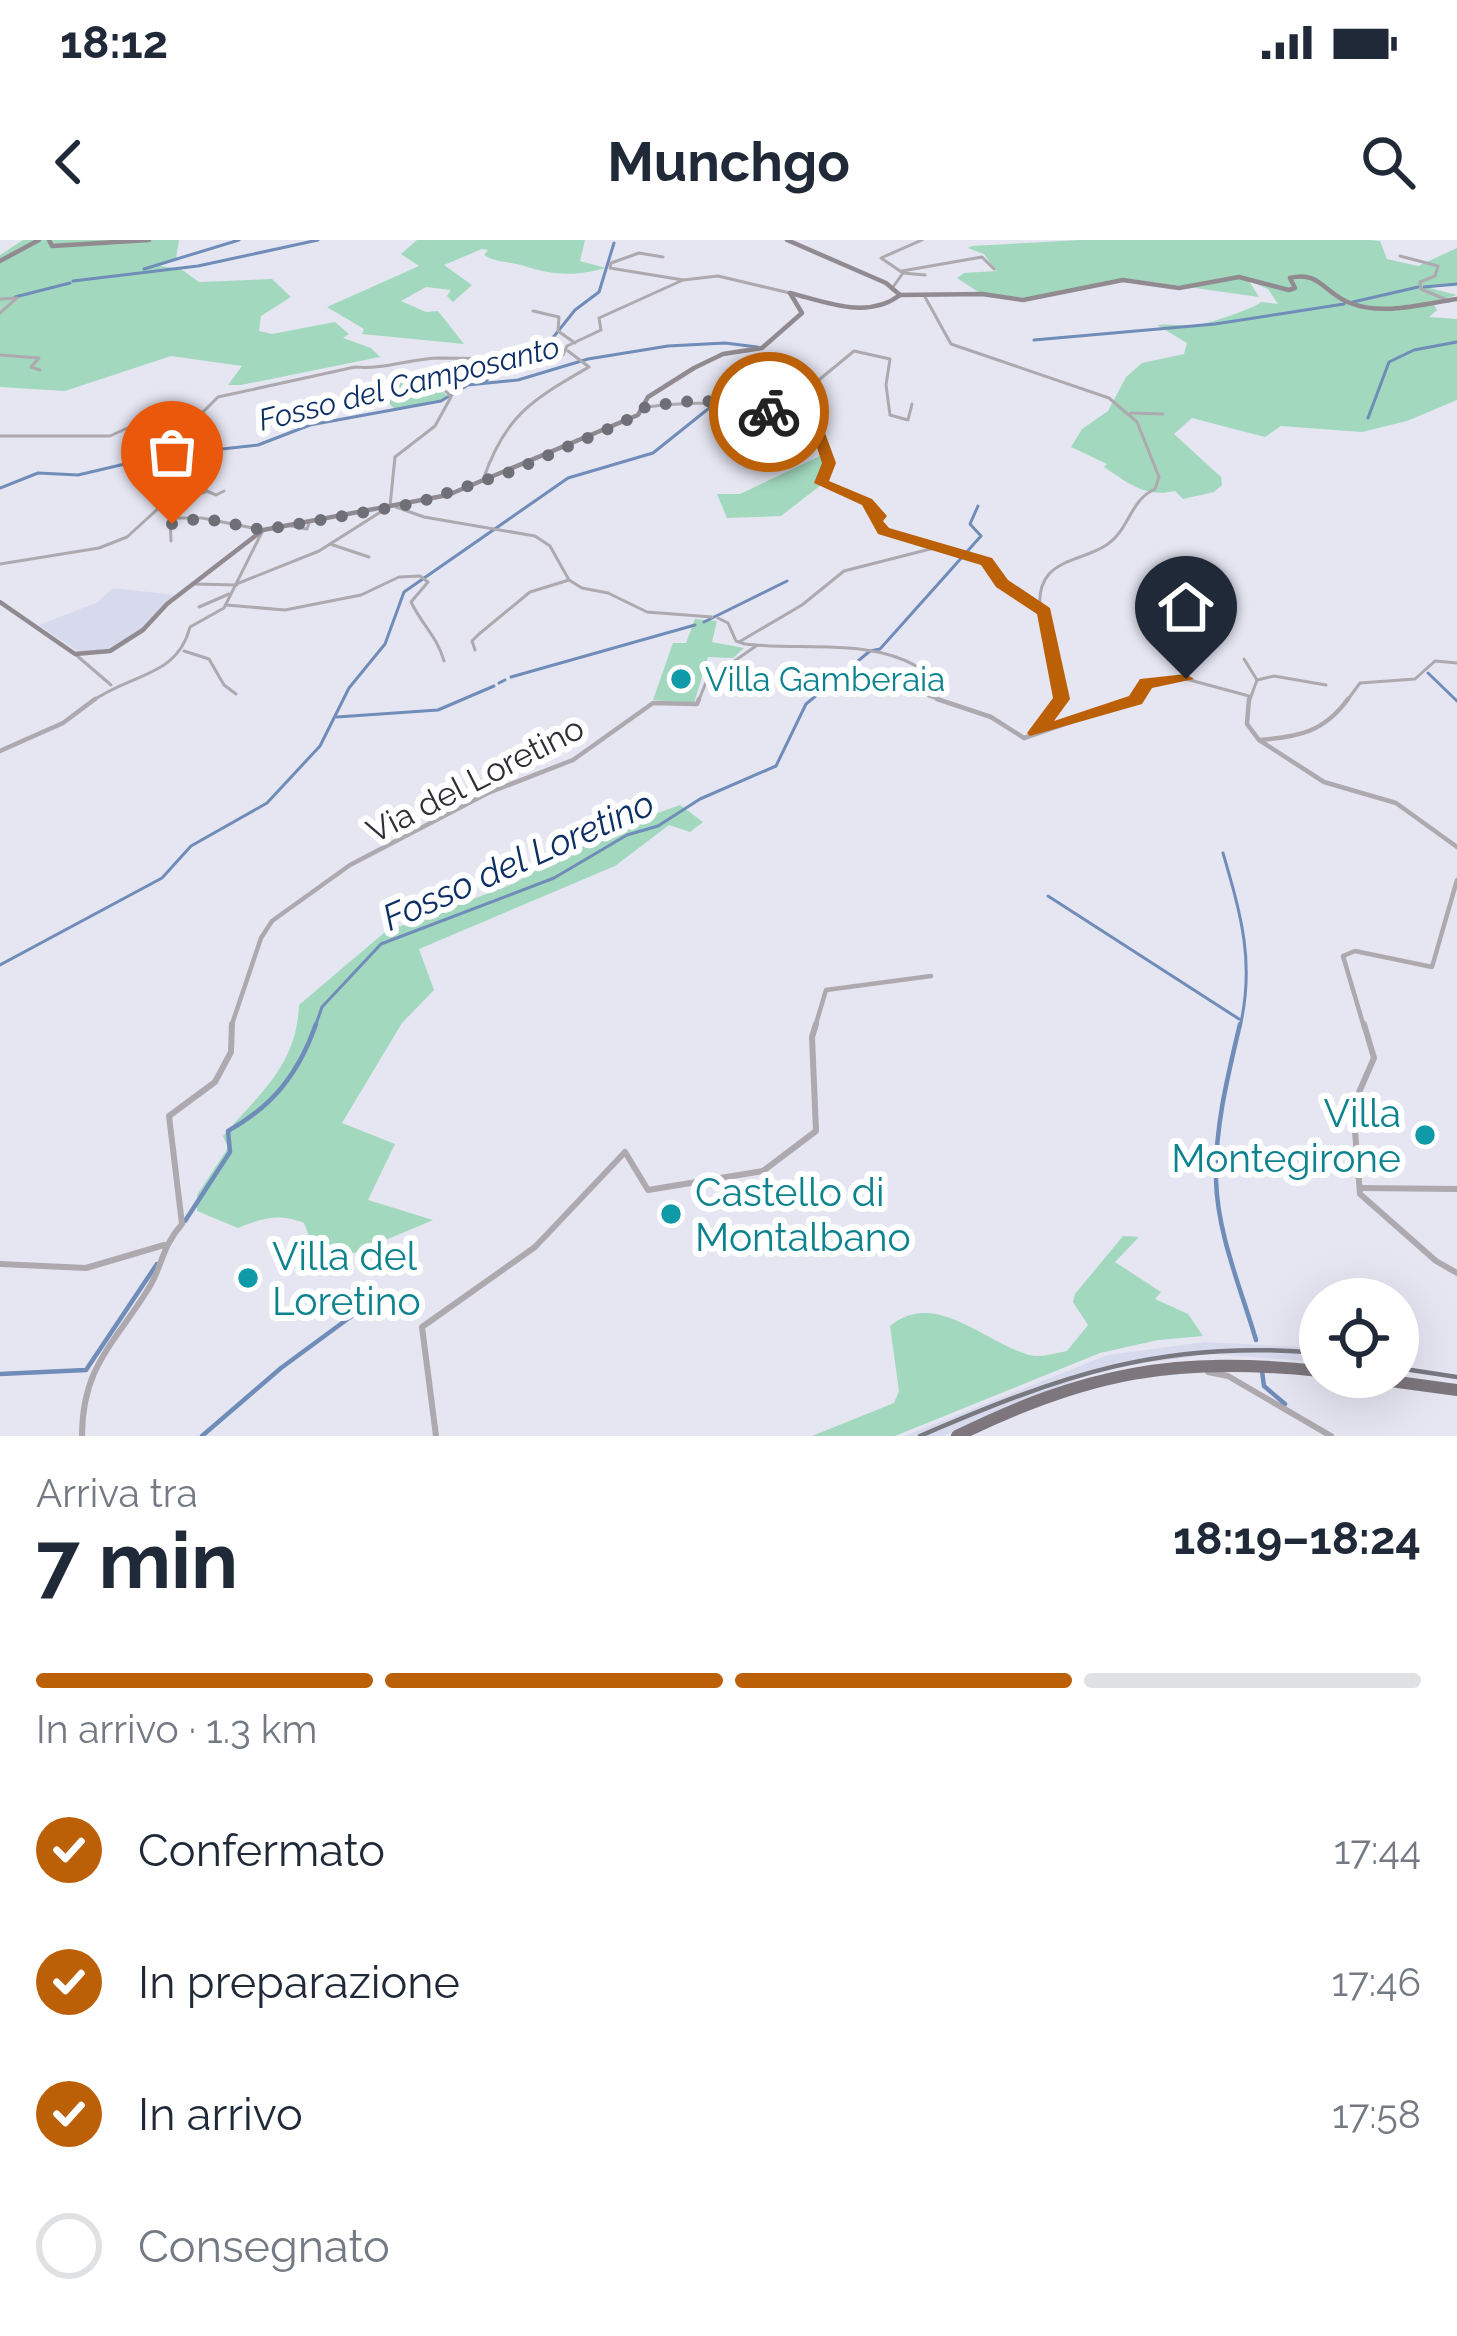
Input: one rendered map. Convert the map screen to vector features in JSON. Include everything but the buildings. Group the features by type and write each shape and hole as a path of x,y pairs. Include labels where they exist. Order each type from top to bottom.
{"main road":[{"path":"957,1436 1029,1402 1104,1375 1226,1360 1299,1369"},
{"path":"1419,1385 1457,1390"}],"street":[{"path":"0,261 39,240"},
{"path":"49,240 52,246 66,247 149,240"},
{"path":"787,240 893,287 900,295 982,294 1019,300 1123,280 1178,288 1239,277 1289,290 1295,285 1290,278 1302,274 1318,278 1340,299 1357,305 1420,306 1457,299"},
{"path":"922,240 881,258 902,272 925,274"},
{"path":"959,253 972,258"},
{"path":"663,257 633,254 611,263 610,268 683,280 718,276 853,307 895,302 900,295"},
{"path":"1400,256 1438,266 1436,275 1420,282 1421,290 1447,300"},
{"path":"893,287 902,272 972,258 983,258 994,269"},
{"path":"568,351 567,346 601,330 599,318 683,280"},
{"path":"647,406 652,394 708,360 762,349 802,313 790,293"},
{"path":"925,296 933,304 941,336 951,344 1109,398 1131,412 1163,414"},
{"path":"0,299 16,297 0,313"},
{"path":"533,311 559,317 562,326 558,331 575,343"},
{"path":"0,436 110,436 167,410 199,416 218,397 320,374 429,358 512,362 568,351 587,361 589,367 531,400 520,417 500,433 483,481"},
{"path":"772,413 818,401 814,384 854,351 890,358 886,385 890,415 908,420 912,404"},
{"path":"0,356 39,358 31,367 40,370"},
{"path":"393,506 394,457 443,416 451,397 444,389 464,361"},
{"path":"171,542 167,529 188,518 259,529 448,495 624,422 647,406 702,400 772,413 820,436 829,463 821,480 824,485 867,502 884,531 986,562 1002,584 1044,612"},
{"path":"1036,733 1062,699 1040,593 1048,574 1106,546 1127,526 1142,493 1160,483 1150,448 1131,412"},
{"path":"205,492 206,485 178,476 207,470"},
{"path":"171,481 186,482 205,492"},
{"path":"0,564 98,548 127,537 161,506 224,491"},
{"path":"199,607 330,544 393,506"},
{"path":"393,506 424,517 535,536 550,546 569,580"},
{"path":"239,584 259,529"},
{"path":"75,654 94,655 126,642 259,529"},
{"path":"330,544 369,557"},
{"path":"739,642 802,605 844,572 941,547"},
{"path":"0,751 63,723 111,687 159,670 184,651 188,629 226,605 285,610 361,595 399,577 425,579 411,602 421,621 437,635 444,661"},
{"path":"475,650 472,641 478,633 520,608 530,592 569,580 608,593 636,610 715,618 728,623 739,642 756,646 898,655 918,667 914,682 926,695 986,715 1021,737 1136,700 1146,683 1181,678 1249,696"},
{"path":"194,584 239,584"},
{"path":"226,605 229,594"},
{"path":"0,602 75,654 111,687"},
{"name":"Via del Loretino","path":"82,1436 87,1384 108,1344 151,1286 164,1245 176,1235 183,1216 169,1116 215,1082 233,1047 229,1034 260,938 272,921 350,865 362,863 408,832 573,760 653,703 697,704 707,680 756,646"},
{"path":"184,651 206,657 224,685 236,694"},
{"path":"1244,659 1257,680"},
{"path":"1368,686 1414,679 1435,661 1457,663"},
{"path":"1257,680 1274,676 1324,686"},
{"path":"1257,680 1249,696 1248,728 1259,740 1340,787 1396,802 1457,847"},
{"path":"1259,740 1308,734 1331,722 1360,683 1377,685"},
{"path":"1457,880 1432,968 1355,951 1343,953 1374,1058 1358,1078 1352,1098 1359,1190 1436,1261 1457,1274"},
{"path":"436,1436 421,1343 422,1327 437,1311 496,1278 539,1244 625,1152 648,1190 776,1166 816,1131 812,1037 826,990 931,976"},
{"path":"1359,1190 1457,1189"},
{"path":"0,1264 86,1268 164,1245"},
{"path":"1155,1366 1224,1374 1331,1436"}],"shaded area":[{"path":"113,588 175,595 142,629 108,649 79,652 39,625 98,602"},
{"path":"1205,1342 1299,1347 1299,1360 1211,1354 1131,1365 1083,1377 943,1436 904,1436 1108,1355"}],"green space":[{"path":"23,240 179,240 176,258 160,266 181,269 199,282 272,279 291,297 261,316 259,331 272,334 335,322 349,334 343,338 371,348 380,357 228,385 242,366 171,356 65,391 0,387 0,255"},
{"path":"417,240 585,240 580,261 606,268 553,273 493,259 482,249 444,265 472,285 453,302 447,296 451,290 426,287 401,301 426,312 438,311 464,344 362,334 364,329 327,307 419,266 401,254"},
{"path":"1080,240 1380,241 1387,259 1418,266 1457,248 1457,286 1426,287 1457,295 1433,303 1437,310 1429,317 1457,319 1457,400 1407,421 1362,432 1281,426 1265,437 1192,418 1174,434 1221,477 1222,485 1214,492 1183,499 1175,491 1137,488 1104,467 1107,464 1071,447 1082,429 1108,411 1126,377 1142,363 1184,354 1187,343 1157,325 1197,325 1261,302 1278,304 1268,289 1249,281 1259,297 1132,279 1027,298 980,293 957,278 964,273 996,271 984,254 968,248 972,246"},
{"path":"445,371 452,379 438,386 449,398 395,409 389,403 378,405 364,386"},
{"path":"824,454 821,485 781,516 727,518 717,494 740,494"},
{"name":"Villa Gamberaia","path":"695,619 717,621 712,642 744,648 733,658 708,657 694,703 653,700 673,643 686,643"},
{"path":"680,805 703,822 690,832 669,825 615,866 419,949 434,990 402,1023 342,1123 395,1144 368,1200 433,1220 355,1253 311,1241 304,1223 295,1220 271,1218 238,1228 197,1211 197,1195 228,1148 223,1136 284,1061 299,1005 385,932 515,883 593,836"},
{"path":"1123,1236 1139,1237 1115,1262 1161,1292 1155,1299 1188,1314 1203,1336 1100,1353 895,1436 812,1436 894,1403 899,1391 890,1326 907,1316 941,1315 1029,1355 1067,1351 1088,1325 1073,1302 1075,1294"}],"waterway":[{"path":"144,269 239,240"},
{"path":"73,281 198,266 318,240"},
{"path":"486,381 518,352 551,340 575,310 599,292 614,243"},
{"path":"15,297 70,283"},
{"path":"1424,287 1457,284"},
{"path":"1353,302 1418,287"},
{"path":"1034,340 1215,324 1344,304"},
{"path":"1368,418 1389,362 1414,350 1457,342"},
{"name":"Fosso del Camposanto","path":"0,488 38,473 78,475 159,456 258,445 310,425 441,401 468,385 518,380 588,359 668,346 725,343 757,347"},
{"path":"0,965 162,878 191,846 267,803 320,746 349,688 385,644 404,592 568,478 653,453 713,405"},
{"name":"Fosso del Loretino","path":"315,1027 322,1007 381,944 554,878 627,835 658,826 700,799 776,766 806,704 870,651 880,649 981,536 970,524 978,506"},
{"path":"704,622 787,581"},
{"path":"511,677 695,625"},
{"path":"1428,673 1457,701"},
{"path":"499,683 505,680"},
{"path":"337,717 438,710 494,686"},
{"path":"1223,853 1246,960 1240,1027"},
{"path":"1048,896 1239,1019"},
{"name":"Fosso del Loretino","path":"185,1221 230,1152 228,1131 258,1111 282,1086 316,1024"},
{"path":"1240,1024 1220,1120 1217,1199 1256,1340"},
{"name":"Fosso del Loretino","path":"0,1374 86,1370 157,1264"},
{"path":"202,1436 281,1368 368,1304"},
{"path":"1262,1371 1264,1386 1285,1404"}],"railway":[{"path":"920,1436 1020,1395 1114,1366 1211,1351 1299,1352"},
{"path":"1419,1371 1457,1377"}],"way so far":[{"path":"172,524 202,518 263,530 417,503 510,472 624,422 647,406 702,400 769,412"}],"place":[{"name":"Villa Gamberaia","path":"681,679"},
{"name":"Villa Montegirone","path":"1425,1135"},
{"name":"Castello di Montalbano","path":"671,1214"},
{"name":"Villa del Loretino","path":"248,1278"}],"route":[{"path":"769,412 820,436 829,463 821,483 867,502 884,531 986,562 1002,584 1044,612 1062,699 1036,733 1136,700 1146,683 1186,679"}]}
